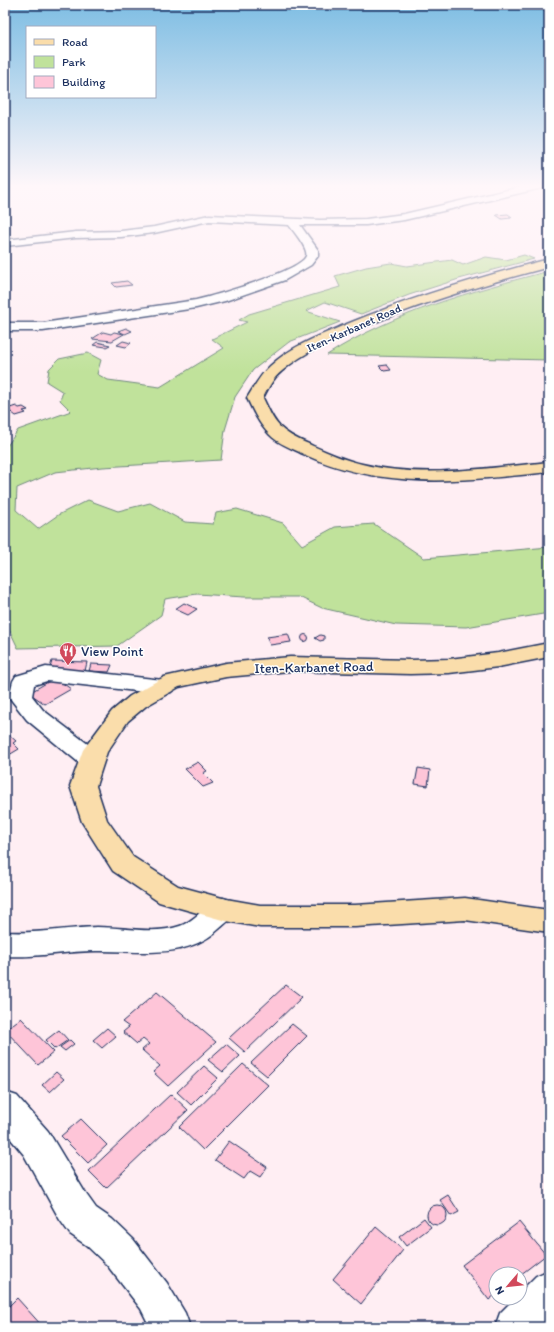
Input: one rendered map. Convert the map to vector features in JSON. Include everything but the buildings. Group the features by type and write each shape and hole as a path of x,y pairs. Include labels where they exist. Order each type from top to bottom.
{"main road":[{"name":"Iten-Karbanet Road","path":"549,263 469,284 375,316 331,336 304,349 275,369 264,382 256,398 264,416 278,434 318,456 354,467 391,474 430,476 491,473 549,467"},
{"name":"Iten-Karbanet Road","path":"549,650 498,660 449,666 410,667 290,664 226,670 172,682 138,701 120,716 95,750 83,786 94,822 123,864 169,894 223,909 260,916 348,916 465,909 549,921"}],"street":[{"path":"5,327 43,327 196,304 221,298 281,276 307,263 312,256 312,250 310,247"},
{"path":"92,760 35,715 20,696 24,681 46,674 163,686"},
{"path":"5,944 18,945 96,939 162,941 186,936 199,930 223,909"},
{"path":"5,1107 36,1143 73,1207 83,1221 99,1232 120,1252 154,1296 171,1327"},
{"path":"514,1327 549,1289"}],"green space":[{"path":"524,255 534,259 459,279 409,295 361,314 325,302 306,311 340,322 289,342 253,370 235,397 225,430 221,460 103,467 55,472 17,488 16,510 38,529 58,515 88,500 118,511 150,503 185,522 213,524 216,513 237,509 283,523 302,545 335,527 374,524 424,558 549,547 549,613 466,627 396,625 322,608 299,597 244,597 197,594 165,599 161,615 117,646 18,648 8,627 5,627 5,449 18,430 71,411 60,400 63,392 47,382 49,369 59,359 88,353 101,360 97,374 108,380 160,387 224,348 212,339 247,322 239,320 249,314 340,287 335,276 366,267 391,263 407,266 452,260 463,265 486,257 506,260"},
{"path":"549,271 549,360 327,355 379,327 434,304"}],"place":[{"name":"View Point","path":"68,666"}]}
